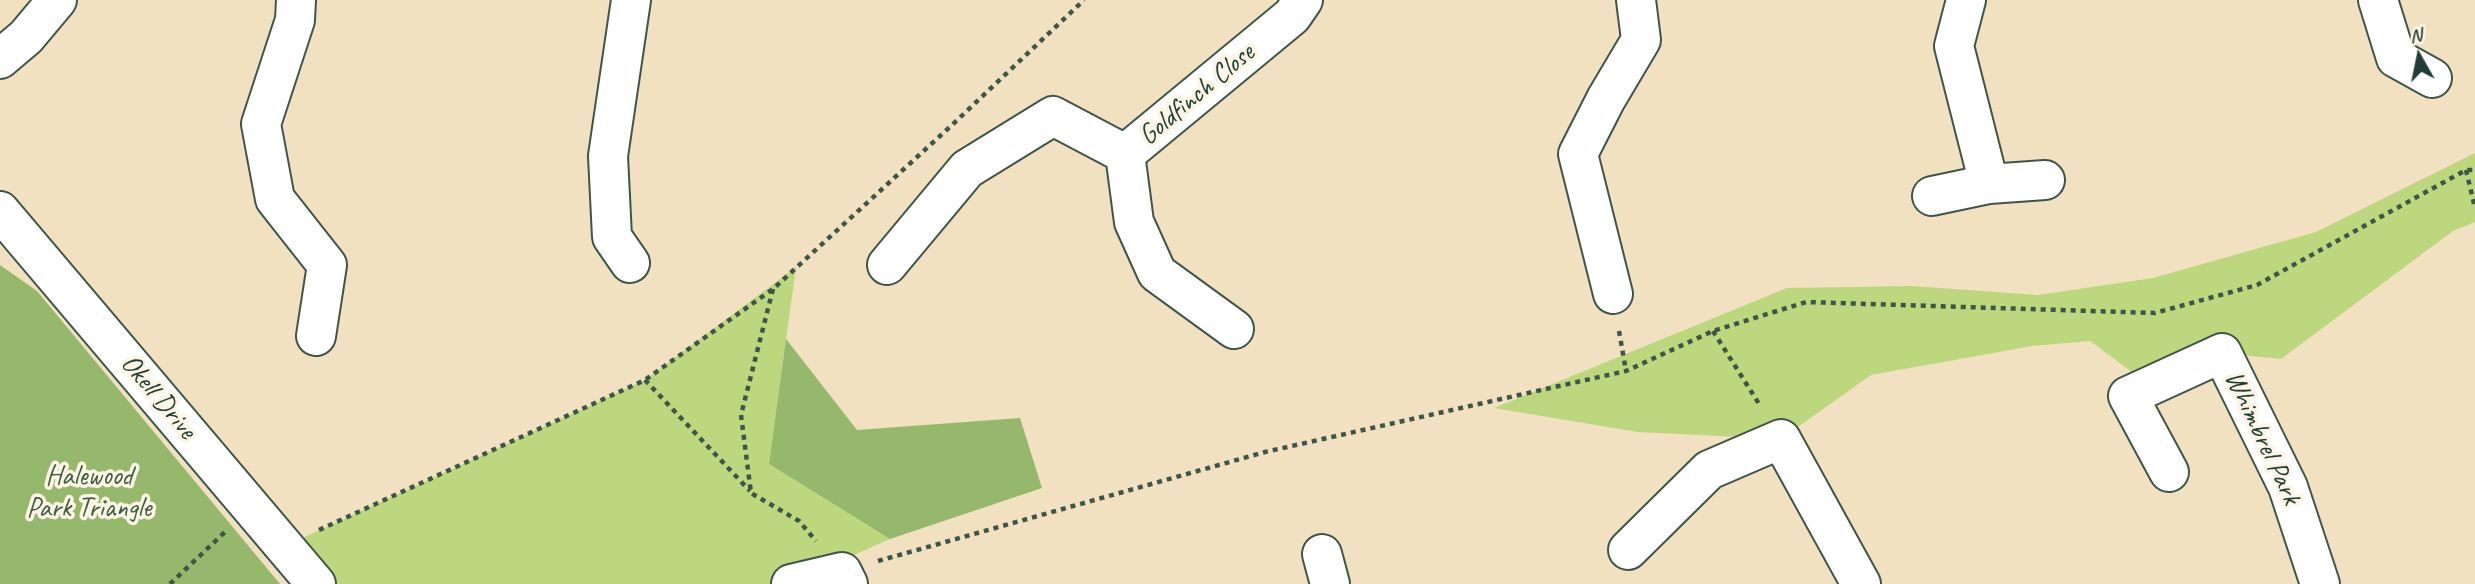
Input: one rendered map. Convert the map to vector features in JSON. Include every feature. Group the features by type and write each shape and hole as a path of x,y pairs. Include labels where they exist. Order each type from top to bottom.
{"street":[{"path":"0,59 26,37 57,0"},
{"path":"296,0 295,20 261,124 275,199 327,265 316,336"},
{"path":"630,263 612,237 608,156 631,0"},
{"name":"Goldfinch Close","path":"1234,329 1157,273 1134,222 1125,154 1292,16 1303,0"},
{"path":"1613,295 1578,154 1641,40 1636,0"},
{"path":"1966,0 1954,46 1989,184"},
{"path":"2378,0 2396,58 2432,78"},
{"path":"887,265 967,169 1053,116 1125,154"},
{"path":"1932,196 1989,184 2045,180"},
{"name":"Okell Drive","path":"0,211 316,584"},
{"name":"Whimbrel Park","path":"2169,472 2128,396 2222,353 2288,487 2320,584"},
{"path":"1628,550 1709,470 1781,439 1861,584"},
{"path":"790,584 845,578"}],"path":[{"path":"284,547 645,380 773,289 1084,0"},
{"path":"645,380 751,493 799,521 845,578 1265,452 1626,371 1713,331 1806,302 2155,313 2257,285 2466,170 2475,170"},
{"path":"2466,170 2475,208"},
{"path":"751,493 741,415 773,289"},
{"path":"1713,331 1781,439"},
{"path":"170,584 252,508"}],"green space":[{"path":"2475,153 2475,222 2453,231 2281,359 2222,353 2151,386 2090,341 2032,346 1871,375 1781,439 1638,432 1494,408 1787,288 1912,286 2038,295 2153,278 2316,232"},
{"name":"Halewood Park Triangle","path":"0,265 37,291 280,584 0,584"},
{"path":"796,267 769,464 890,539 788,584 316,584 283,547 645,380"},
{"path":"786,339 857,430 1020,418 1042,488 890,539 769,464"}]}
